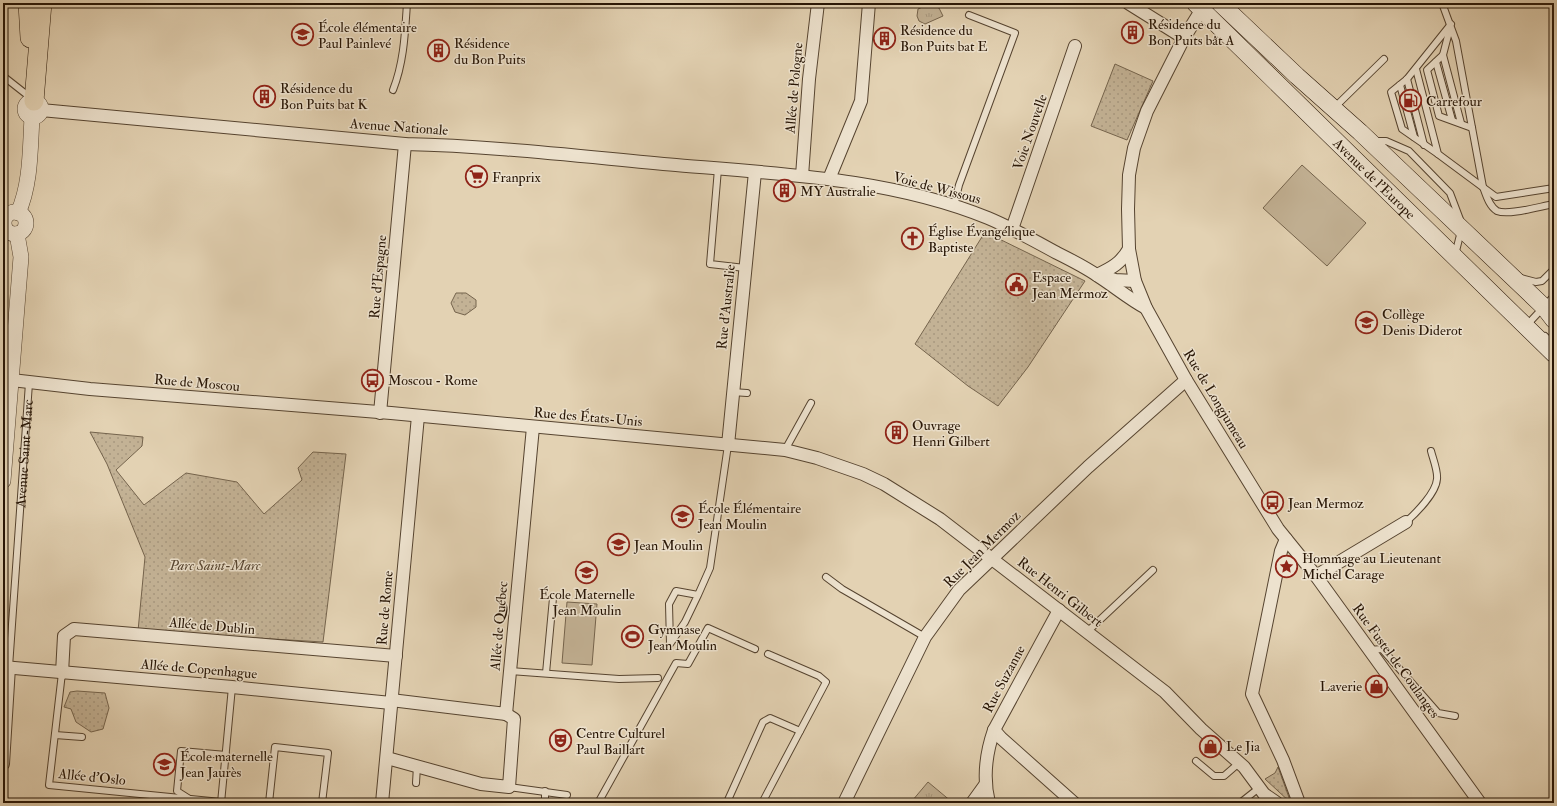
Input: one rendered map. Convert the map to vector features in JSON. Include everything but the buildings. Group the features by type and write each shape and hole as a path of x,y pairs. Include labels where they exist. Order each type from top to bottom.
{"main road":[{"path":"28,3 30,48 37,66"},
{"path":"36,109 37,66 42,3"},
{"path":"37,66 48,45 55,3"},
{"name":"Avenue de l'Europe","path":"1220,3 1370,141 1460,221 1512,277 1551,308"},
{"name":"Avenue de l'Europe","path":"1199,6 1455,258 1528,324 1554,354"}],"street":[{"name":"Allée de Pologne","path":"802,176 809,79 818,3"},
{"path":"829,179 861,101 869,3"},
{"path":"1128,3 1184,38"},
{"name":"Rue de Longjumeau","path":"1199,6 1147,111 1134,148 1128,187 1129,249 1135,281 1146,308 1186,380 1286,539"},
{"name":"Voie Nouvelle","path":"1012,229 1075,46"},
{"path":"18,213 23,201 36,109"},
{"name":"Avenue Nationale","path":"36,109 405,144 452,145 755,172"},
{"name":"Rue d'Espagne","path":"380,412 405,144"},
{"name":"Voie de Wissous","path":"755,172 829,179 887,190 954,206 1012,229 1097,275 1146,308"},
{"name":"Rue d'Australie","path":"728,445 732,392 755,172"},
{"path":"18,213 24,217 26,224 23,231 17,234 7,230 4,223 9,215 18,213"},
{"name":"Avenue Saint-Marc","path":"3,481 7,380 21,257 17,234"},
{"path":"1097,275 1115,267 1123,260 1129,249"},
{"name":"Voie de Wissous","path":"1097,275 1115,280 1135,281"},
{"name":"Rue de Moscou","path":"7,380 380,412"},
{"name":"Rue Jean Mermoz","path":"844,803 925,637 959,590 1088,467 1186,380"},
{"name":"Rue des États-Unis","path":"380,412 789,451"},
{"name":"Rue de Rome","path":"382,803 388,758 391,701 418,416"},
{"name":"Allée de Québec","path":"506,714 533,427"},
{"name":"Rue Henri Gilbert","path":"789,451 863,474 884,484 940,519 1165,692 1201,729 1249,772 1259,788 1277,803"},
{"path":"1316,576 1406,522"},
{"path":"1286,539 1281,552 1252,694 1283,760 1299,803"},
{"name":"Rue Fustel de Coulanges","path":"1286,539 1316,576 1480,803"},
{"name":"Rue Suzanne","path":"1059,610 994,730 1074,803"},
{"name":"Allée de Dublin","path":"62,673 64,636 74,629 396,656"},
{"name":"Avenue Saint-Marc","path":"3,764 6,667"},
{"name":"Allée de Copenhague","path":"6,667 391,701"},
{"path":"388,758 481,784 509,788 514,719 506,714 391,701"},
{"path":"972,803 989,796 989,745 994,730"}],"lane":[{"path":"393,90 404,49 407,3"},
{"path":"1442,3 1456,41 1483,187 1488,202 1496,211 1506,213 1554,204"},
{"path":"954,206 959,185 1015,33 969,15"},
{"path":"1451,24 1443,55 1461,123"},
{"path":"1451,24 1408,79 1391,92 1402,129 1496,197 1554,188"},
{"path":"1443,55 1427,70 1439,116 1472,128"},
{"path":"1335,109 1384,59"},
{"path":"1436,62 1452,120"},
{"path":"1416,69 1438,154"},
{"path":"3,76 36,109"},
{"path":"1408,79 1424,145"},
{"path":"1400,85 1414,137"},
{"path":"718,169 710,264 745,268"},
{"path":"1455,258 1460,221"},
{"path":"1512,277 1536,282 1542,281 1554,269"},
{"path":"1551,308 1528,324 1549,340 1554,335"},
{"name":"Avenue Saint-Marc","path":"6,667 30,383"},
{"path":"732,392 748,393"},
{"path":"789,451 811,403"},
{"path":"698,595 676,591 669,604 670,644 685,622 698,595 710,568 728,445"},
{"path":"1406,522 1422,506 1438,479 1431,451"},
{"path":"1087,632 1153,570"},
{"path":"826,577 842,589 925,637"},
{"path":"546,673 553,598"},
{"path":"598,803 676,663 688,664 708,628 755,649"},
{"path":"1369,650 1382,649 1438,713 1454,716"},
{"path":"762,803 826,682 819,676 768,654"},
{"path":"510,670 619,679 658,678"},
{"name":"Allée d'Oslo","path":"62,673 49,785 221,803"},
{"path":"221,803 232,687"},
{"path":"729,803 728,800 763,722 770,718 800,731"},
{"path":"55,735 82,737"},
{"path":"269,803 275,747 328,753 322,803"},
{"path":"189,799 178,791 181,751 226,755"},
{"path":"1196,761 1214,776 1224,776 1239,763"},
{"path":"416,783 417,766"},
{"path":"509,788 545,791 567,795"},
{"path":"1240,803 1259,788"},
{"path":"545,791 545,803"}],"green space":[{"path":"929,4 939,8 943,16 925,24 919,21 917,16 918,9"},
{"path":"1115,64 1153,81 1127,140 1091,126"},
{"path":"1302,165 1366,223 1327,266 1263,208"},
{"path":"985,232 1085,281 1028,367 998,406 968,386 915,344"},
{"path":"456,293 466,293 476,300 476,307 465,315 455,312 451,303"},
{"name":"Parc Saint-Marc","path":"90,432 143,437 142,446 116,470 144,505 186,473 237,482 264,514 302,480 298,468 313,452 346,454 323,642 138,631 145,557 107,464"},
{"path":"567,602 597,604 592,665 562,663"},
{"path":"70,692 105,693 109,708 103,729 91,732 76,722 71,709 64,707"},
{"path":"1278,767 1291,803 1265,779 1275,773"},
{"path":"928,782 952,802 912,803 912,801"}],"place":[{"name":"Résidence du Bon Puits bât A","path":"1133,32"},
{"name":"École élémentaire Paul Painlevé","path":"302,35"},
{"name":"Résidence du Bon Puits bat E","path":"885,38"},
{"name":"Résidence du Bon Puits","path":"439,51"},
{"name":"Résidence du Bon Puits bat K","path":"265,96"},
{"name":"Carrefour","path":"1411,101"},
{"name":"Franprix","path":"476,177"},
{"name":"MY Australie","path":"784,191"},
{"name":"Église Évangélique Baptiste","path":"913,239"},
{"name":"Espace Jean Mermoz","path":"1017,285"},
{"name":"Collège Denis Diderot","path":"1367,322"},
{"name":"Moscou - Rome","path":"373,380"},
{"name":"Ouvrage Henri Gilbert","path":"897,433"},
{"name":"Jean Mermoz","path":"1273,503"},
{"name":"École Élémentaire Jean Moulin","path":"683,516"},
{"name":"Jean Moulin","path":"619,545"},
{"name":"Hommage au Lieutenant Michel Carage","path":"1286,566"},
{"name":"École Maternelle Jean Moulin","path":"587,572"},
{"name":"Gymnase Jean Moulin","path":"633,637"},
{"name":"Laverie","path":"1377,686"},
{"name":"Centre Culturel Paul Baillart","path":"560,741"},
{"name":"Le Jia","path":"1211,746"},
{"name":"École maternelle Jean Jaurès","path":"164,764"}]}
